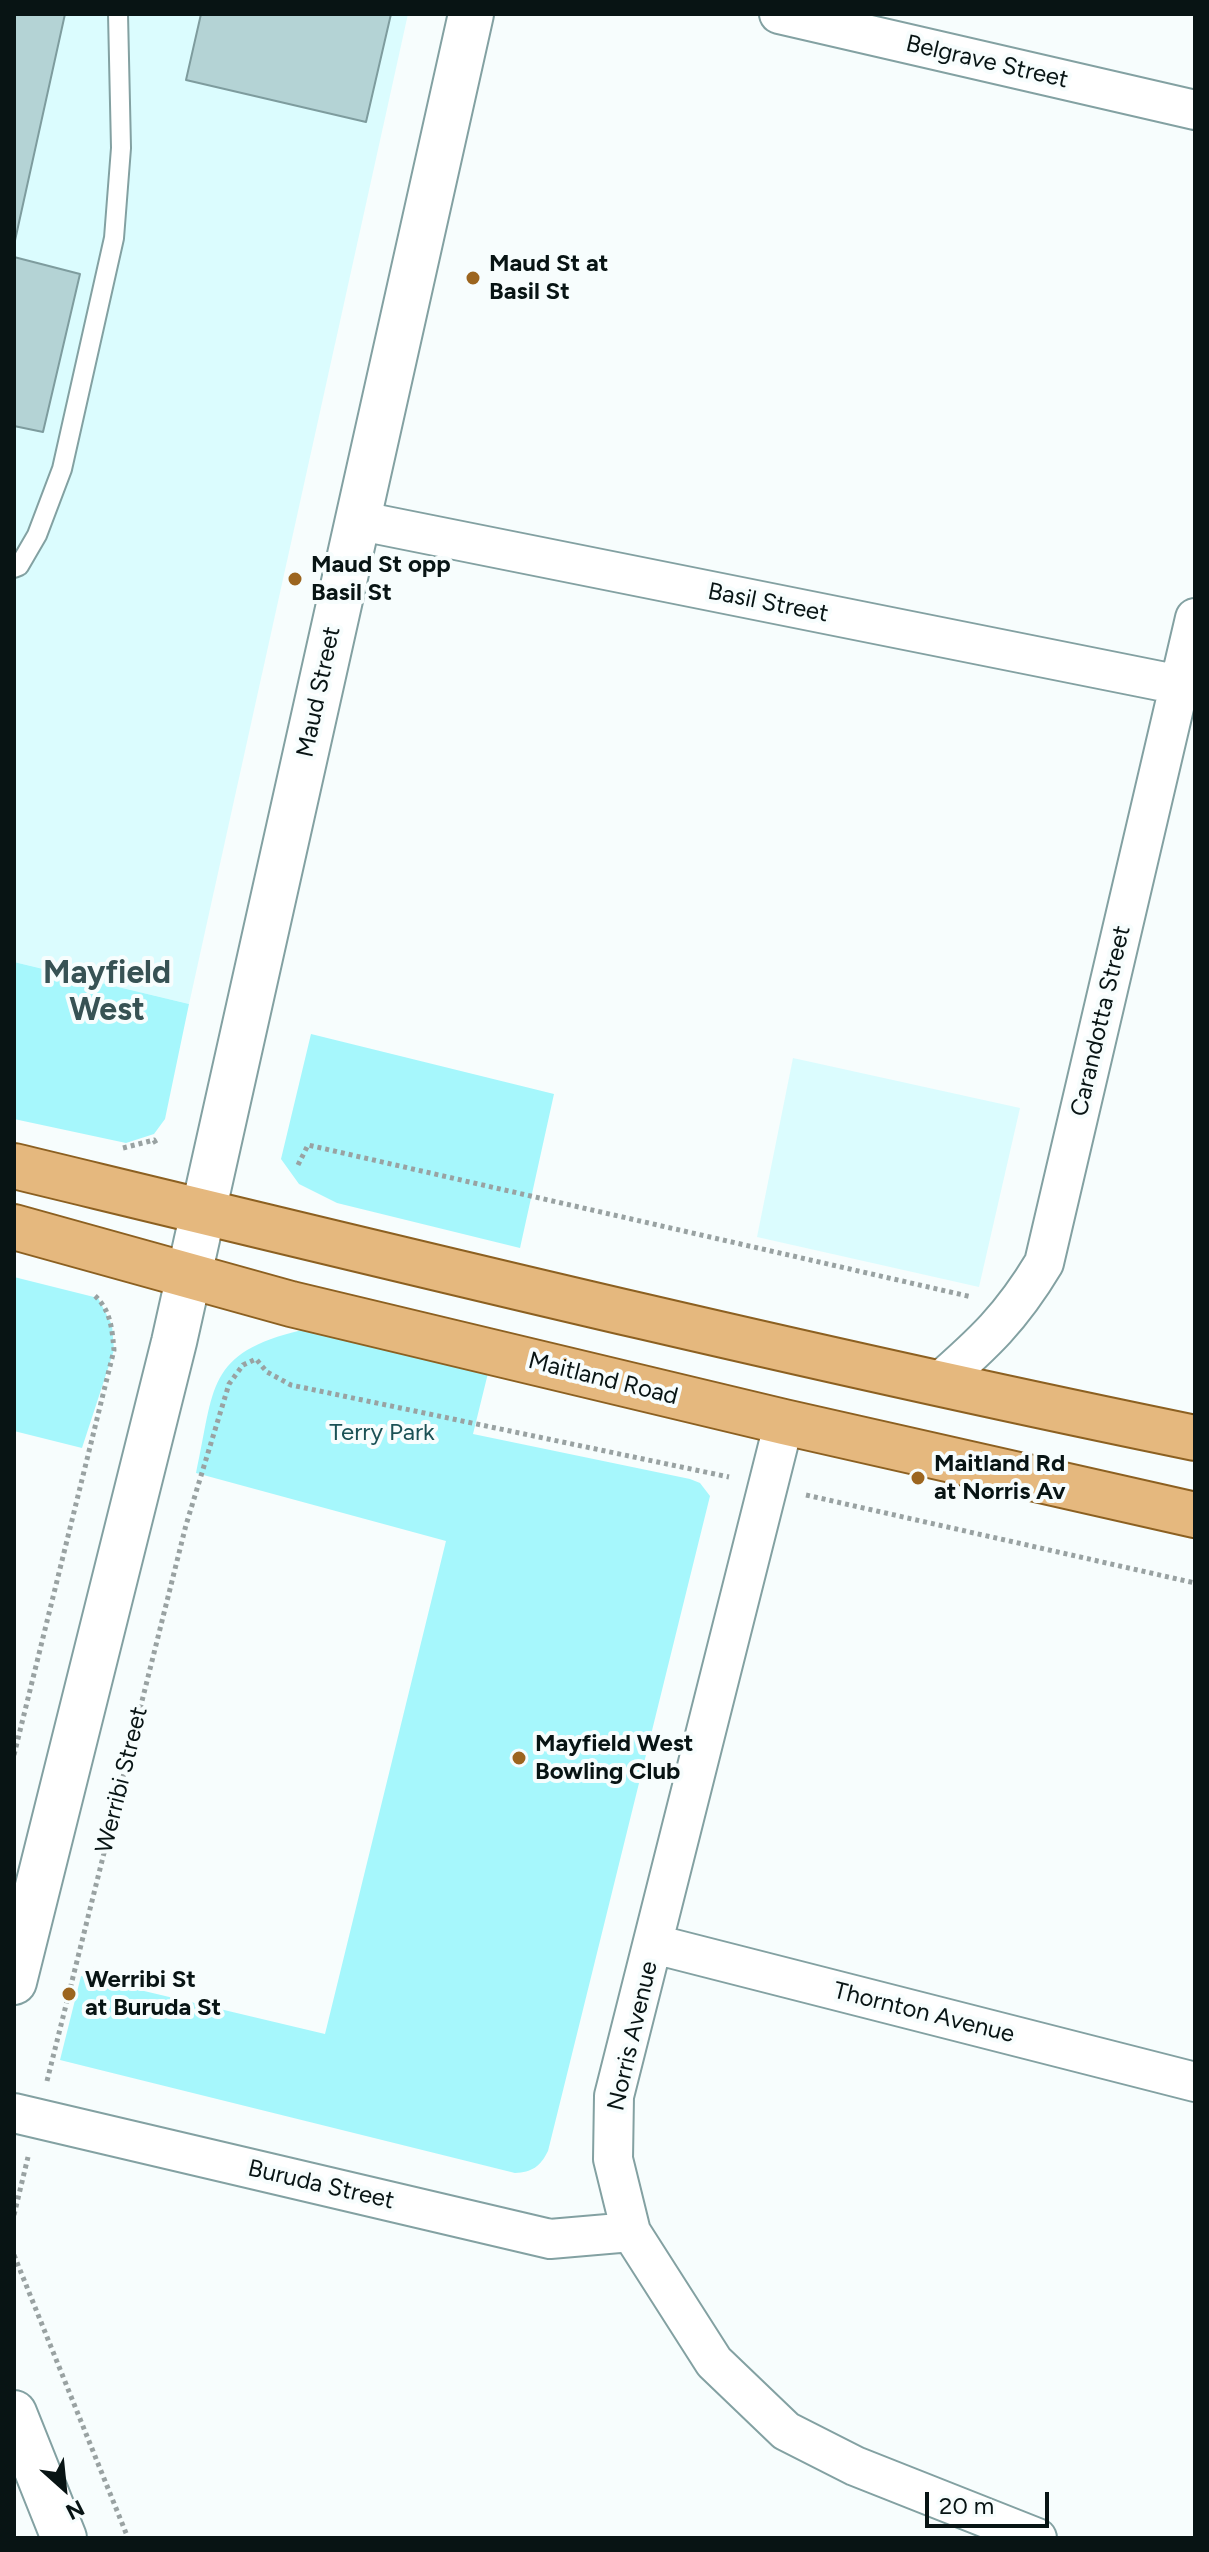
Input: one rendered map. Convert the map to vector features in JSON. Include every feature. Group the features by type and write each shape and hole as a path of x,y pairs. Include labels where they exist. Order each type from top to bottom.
{"main road":[{"name":"Maud Street","path":"188,1276 471,14"},
{"path":"14,1166 204,1214 936,1385 1195,1438"},
{"name":"Maitland Road","path":"14,1227 188,1276 784,1422 1195,1515"},
{"path":"14,1982 188,1276"},
{"path":"14,2413 64,2538"}],"street":[{"name":"Belgrave Street","path":"779,14 1195,110"},
{"name":"Basil Street","path":"356,520 1180,685"},
{"name":"Carandotta Street","path":"936,1385 994,1334 1018,1307 1044,1263 1195,618"},
{"name":"Norris Avenue","path":"784,1422 614,2096 613,2159 631,2232 714,2362 786,2431 855,2466 1037,2538"},
{"name":"Thornton Avenue","path":"654,1944 1195,2082"},
{"name":"Buruda Street","path":"26,2115 550,2239 631,2232"}],"lane":[{"path":"14,568 19,566 37,535 62,469 114,238 121,148 118,14"}],"path":[{"path":"121,1153 124,1147 154,1140 158,1147"},
{"path":"298,1165 308,1145 1018,1307"},
{"path":"14,1755 114,1350 112,1325 104,1304 85,1287"},
{"name":"Werribi Street","path":"14,2215 26,2115 186,1525 229,1384 243,1365 256,1359 267,1372 291,1385 738,1479"},
{"path":"803,1494 1195,1583"},
{"path":"14,2255 128,2538"}],"shaded area":[{"path":"14,14 408,14 189,1004 14,962"},
{"path":"793,1058 1020,1108 979,1287 757,1237"}],"green space":[{"path":"14,962 189,1004 165,1119 154,1134 126,1143 14,1119"},
{"path":"311,1034 554,1094 520,1248 337,1203 299,1184 281,1159"},
{"path":"14,1277 98,1298 112,1325 114,1350 82,1448 14,1431"},
{"name":"Mayfield West Bowling Club","path":"302,1330 490,1365 473,1434 690,1479 700,1483 710,1496 548,2151 539,2165 526,2171 515,2173 60,2060 81,1976 325,2034 446,1541 196,1473 212,1396 231,1363 247,1350 270,1339"}],"building":[{"path":"14,14 65,14 14,245"},
{"path":"201,14 391,14 366,122 186,80"},
{"path":"14,257 80,274 43,432 14,426"}],"place":[{"name":"Maud St at Basil St","path":"473,278"},
{"name":"Maud St opp Basil St","path":"295,579"},
{"name":"Maitland Rd at Norris Av","path":"918,1478"},
{"name":"Mayfield West Bowling Club","path":"519,1758"},
{"name":"Werribi St at Buruda St","path":"69,1994"}],"district":[{"name":"Mayfield West","path":"107,992"}],"park label":[{"name":"Terry Park","path":"382,1433"}]}
